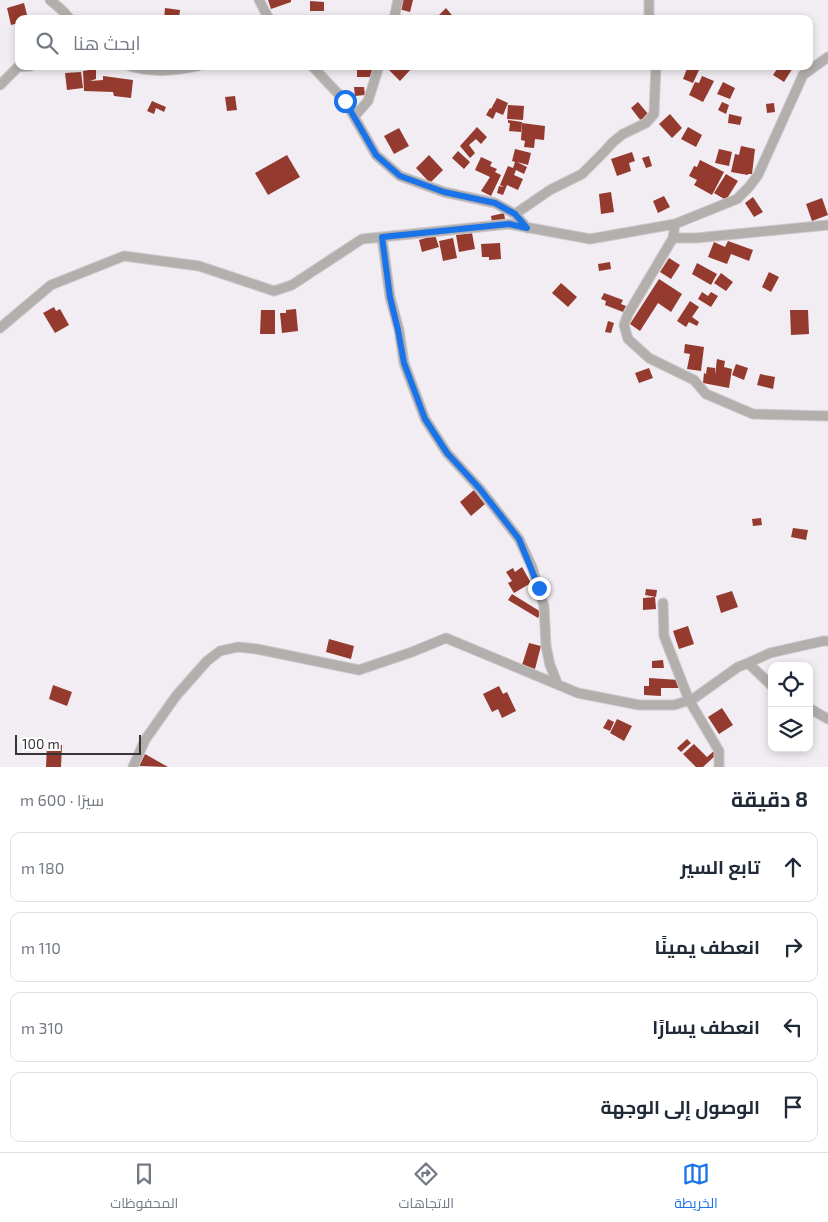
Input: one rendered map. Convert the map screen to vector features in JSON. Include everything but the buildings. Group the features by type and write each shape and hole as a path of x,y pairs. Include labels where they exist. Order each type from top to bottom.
{"street":[{"path":"50,0 67,15"},
{"path":"259,0 266,15"},
{"path":"395,15 398,0"},
{"path":"649,0 649,15"},
{"path":"813,68 828,57"},
{"path":"0,85 15,70"},
{"path":"141,70 179,70"},
{"path":"316,70 345,101 376,155 400,176 444,192 495,203 515,214 527,228"},
{"path":"354,117 368,101 379,70"},
{"path":"515,214 550,190 582,174 612,142 623,134 646,123 654,114 656,70"},
{"path":"0,328 51,285 124,256 199,266 274,290 292,284 362,239 509,224 590,239 675,224 737,199 749,187 758,175 804,75 811,70"},
{"path":"675,224 673,238 628,314 624,325 628,340 649,358 694,380 706,394 752,414 828,416"},
{"path":"673,238 696,238 828,225"},
{"path":"382,237 390,297 404,363 425,419 447,453 480,489 519,539 532,567 544,606 543,622 546,646 550,665 558,685"},
{"path":"663,603 664,636 689,700 719,751 719,767"},
{"path":"133,767 145,740 176,696 207,661 220,652 238,647 257,649 359,670 446,638 578,693 639,705 674,705 689,700 738,667 770,653 828,641"},
{"path":"748,663 768,682"},
{"path":"813,710 828,719"}],"route":[{"path":"345,101 376,155 400,176 444,192 495,203 515,214 527,228 509,224 382,237 390,297 404,363 425,419 447,453 480,489 519,539 539,588"}]}
